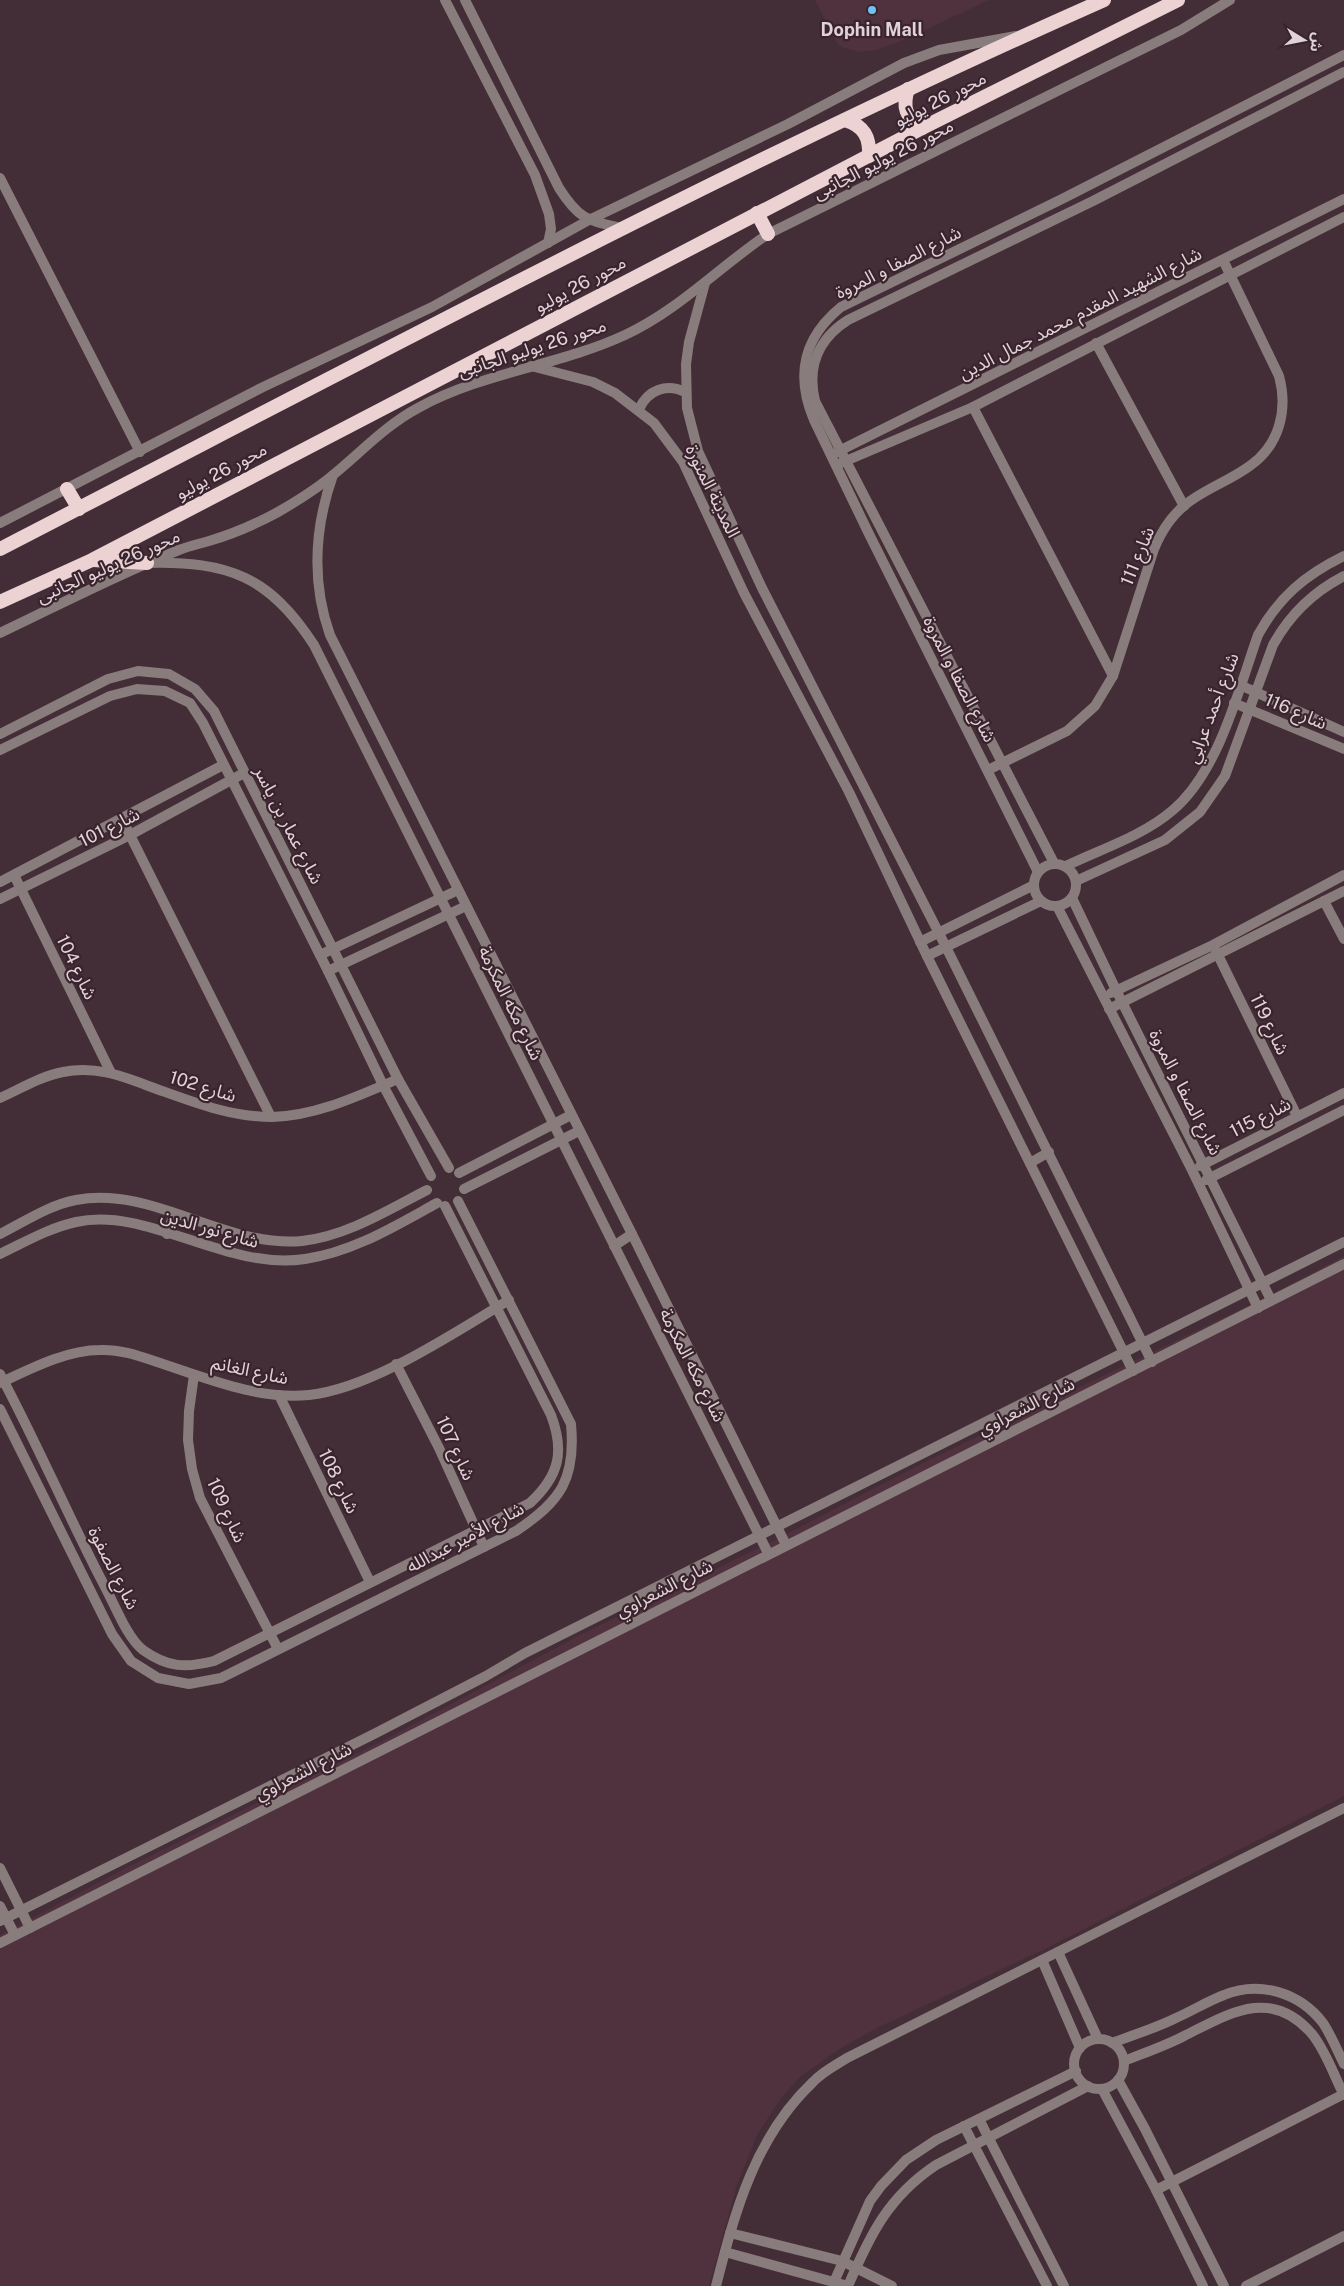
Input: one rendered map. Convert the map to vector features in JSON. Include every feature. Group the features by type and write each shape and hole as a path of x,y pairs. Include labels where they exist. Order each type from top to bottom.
{"highway":[{"name":"محور 26 يوليو","path":"0,549 625,229 908,89 1104,0"},
{"name":"محور 26 يوليو","path":"0,602 92,560 922,128 1178,0"},
{"path":"908,89 904,100 906,112 912,122 922,128"},
{"path":"845,120 856,124 866,132 870,144 869,156"},
{"path":"758,213 768,234"},
{"path":"67,489 79,508"},
{"path":"92,560 148,563"}],"street":[{"path":"445,0 535,176 543,196 551,229 548,243"},
{"path":"465,0 558,186 572,208 580,216 589,220 625,229"},
{"name":"محور 26 يوليو الجانبى","path":"0,633 148,563 254,524 299,500 333,475 389,426 416,408 476,382 588,350 626,335 670,310 743,251 768,234 1181,30 1230,0"},
{"path":"456,21 472,13"},
{"path":"0,523 261,388 432,307 494,275 589,220 762,137 912,59 958,45 1022,36"},
{"name":"شارع الصفا و المروة","path":"1038,872 830,455 808,391 805,361 812,341 829,317 841,307 1028,215 1344,55"},
{"name":"شارع الصفا و المروة","path":"1054,864 841,450 808,391 816,353 827,336 836,328 1344,72"},
{"path":"0,178 140,452"},
{"path":"543,196 558,186"},
{"name":"شارع الشهيد المقدم محمد جمال الدين","path":"830,455 1344,199"},
{"path":"1028,215 1035,229"},
{"name":"شارع الشهيد المقدم محمد جمال الدين","path":"835,465 973,407 1344,217"},
{"name":"شارع 111","path":"988,770 1055,738 1077,724 1102,696 1113,676 1154,549 1170,521 1184,506 1260,458 1275,437 1282,413 1282,388 1223,260"},
{"path":"705,283 689,342 686,364 685,392 689,422 698,450 761,585 946,947 1144,1342 1152,1362"},
{"path":"829,317 836,328"},
{"path":"1096,343 1184,506"},
{"name":"المدينة المنورة","path":"531,366 593,382 615,393 639,409 670,441 683,462 744,593 849,792 920,942 1133,1371"},
{"path":"639,409 645,398 655,391 667,387 685,392"},
{"path":"973,407 1113,676"},
{"name":"شارع مكه المكرمة","path":"333,475 319,526 316,575 324,620 351,678 632,1234 786,1545"},
{"name":"شارع أحمد عرابي","path":"1066,866 1153,825 1173,810 1190,793 1205,773 1216,752 1258,635 1279,602 1308,575 1344,556"},
{"name":"شارع مكه المكرمة","path":"148,563 183,562 207,565 234,572 259,585 281,602 299,622 336,687 768,1553"},
{"name":"شارع أحمد عرابي","path":"1076,880 1165,840 1200,812 1225,776 1273,645 1291,616 1316,593 1344,576"},
{"path":"744,593 761,585"},
{"name":"شارع عمار بن ياسر","path":"0,734 108,679 138,671 168,674 195,689 214,712 334,948 398,1079 449,1168"},
{"path":"336,687 351,678"},
{"name":"شارع 116","path":"1240,685 1344,732"},
{"name":"شارع عمار بن ياسر","path":"0,750 110,696 137,689 165,691 190,703 203,723 230,780 328,971 383,1085 431,1176"},
{"path":"85,691 92,705"},
{"name":"شارع 116","path":"1234,703 1344,749"},
{"path":"368,752 384,743"},
{"name":"شارع 101","path":"0,882 223,765"},
{"name":"شارع 101","path":"0,899 130,835 244,773"},
{"path":"849,792 863,786"},
{"path":"393,802 409,792"},
{"path":"405,826 422,817"},
{"path":"122,819 271,1117"},
{"path":"927,956 1041,901 1057,906 1066,904 1072,898 1077,887 1074,875 1066,866 1054,864 1038,872 1034,885 1041,901"},
{"name":"شارع 104","path":"14,875 111,1073"},
{"path":"1109,1009 1216,950 1344,875"},
{"path":"920,942 1034,885"},
{"path":"320,955 458,890"},
{"path":"1102,997 1216,950 1344,891"},
{"name":"شارع الصفا و المروة","path":"1072,898 1122,1003 1271,1300"},
{"path":"1324,901 1344,939"},
{"path":"328,971 466,906"},
{"name":"شارع الصفا و المروة","path":"1057,906 1192,1170 1258,1308"},
{"name":"شارع 119","path":"1216,950 1297,1116"},
{"name":"شارع 102","path":"0,1098 41,1079 62,1072 84,1069 111,1073 206,1107 227,1112 271,1117 295,1116 319,1110 398,1079"},
{"name":"شارع 115","path":"1192,1170 1344,1093"},
{"name":"شارع 115","path":"1198,1184 1344,1110"},
{"path":"459,1173 571,1115"},
{"path":"464,1189 579,1131"},
{"path":"1030,1164 1049,1152"},
{"path":"449,1168 459,1173 463,1179 464,1189 458,1201 441,1204 430,1196 427,1190 431,1176 439,1170 449,1168"},
{"name":"شارع نور الدين","path":"0,1234 40,1213 76,1200 113,1198 174,1214 231,1232 266,1240 302,1241 337,1234 427,1190"},
{"name":"شارع الأمير عبدالله","path":"278,1649 516,1531 539,1516 557,1497 569,1474 573,1449 571,1424 458,1201"},
{"name":"شارع نور الدين","path":"0,1254 46,1230 78,1221 110,1220 167,1234 226,1253 265,1260 304,1260 342,1251 441,1204"},
{"name":"شارع الأمير عبدالله","path":"270,1634 367,1583 530,1503 545,1489 554,1472 559,1453 558,1433 551,1415 497,1307 441,1204"},
{"path":"167,1234 174,1214"},
{"path":"614,1246 632,1234"},
{"name":"شارع الشعراوي","path":"3,1919 374,1734 525,1654 1344,1242"},
{"name":"شارع الشعراوي","path":"0,1943 768,1553 1344,1264"},
{"name":"شارع الغانم","path":"1,1380 65,1356 100,1350 135,1355 194,1375 254,1391 279,1395 309,1395 339,1390 396,1364 509,1300"},
{"name":"شارع 107","path":"396,1364 439,1448 484,1547"},
{"name":"شارع 109","path":"194,1375 188,1411 188,1440 194,1479 200,1498 278,1649"},
{"name":"شارع الصفوة","path":"1,1380 126,1628 141,1649 163,1662 189,1667 214,1661 270,1634"},
{"name":"شارع 108","path":"279,1395 374,1601"},
{"name":"شارع الصفوة","path":"0,1409 112,1634 131,1661 158,1678 189,1684 221,1678 278,1649"},
{"path":"558,1444 572,1441"},
{"path":"391,1571 399,1578 401,1588"},
{"path":"716,2286 730,2233 753,2165 769,2135 789,2108 814,2081 847,2058 1344,1808"},
{"path":"0,1868 30,1928"},
{"path":"0,1906 3,1919 15,1935"},
{"path":"1058,1952 1098,2039"},
{"path":"1042,1960 1080,2048"},
{"path":"1112,2043 1174,2020 1224,1995 1254,1988 1270,1990 1300,2002 1313,2012 1324,2025 1344,2064"},
{"path":"1124,2061 1182,2037 1227,2014 1241,2009 1268,2008 1285,2013 1313,2035 1344,2095 1156,2190"},
{"path":"1098,2039 1112,2043 1118,2048 1124,2061 1123,2072 1118,2080 1102,2089 1088,2086 1076,2071 1076,2055 1080,2048 1091,2041 1098,2039"},
{"path":"834,2282 842,2260 870,2201 892,2172 920,2149 1076,2071"},
{"path":"1118,2080 1224,2286"},
{"path":"725,2252 848,2286 856,2266 882,2216 906,2188 936,2165 1088,2086"},
{"path":"1102,2089 1156,2190 1204,2286"},
{"path":"979,2119 1064,2286"},
{"path":"964,2126 1047,2286"},
{"path":"730,2233 842,2260 892,2286"},
{"path":"1246,2286 1344,2236"}],"shaded area":[{"path":"815,0 989,0 899,42 877,50 860,52 844,48 838,44"},
{"path":"1344,1256 1344,1796 1047,1948 875,2029 838,2050 800,2077 781,2098 757,2135 737,2185 709,2286 0,2286 0,1935 126,1868 384,1740 580,1635 777,1539 923,1463 1268,1296"}],"place":[{"name":"Dophin Mall","path":"872,10"}]}
